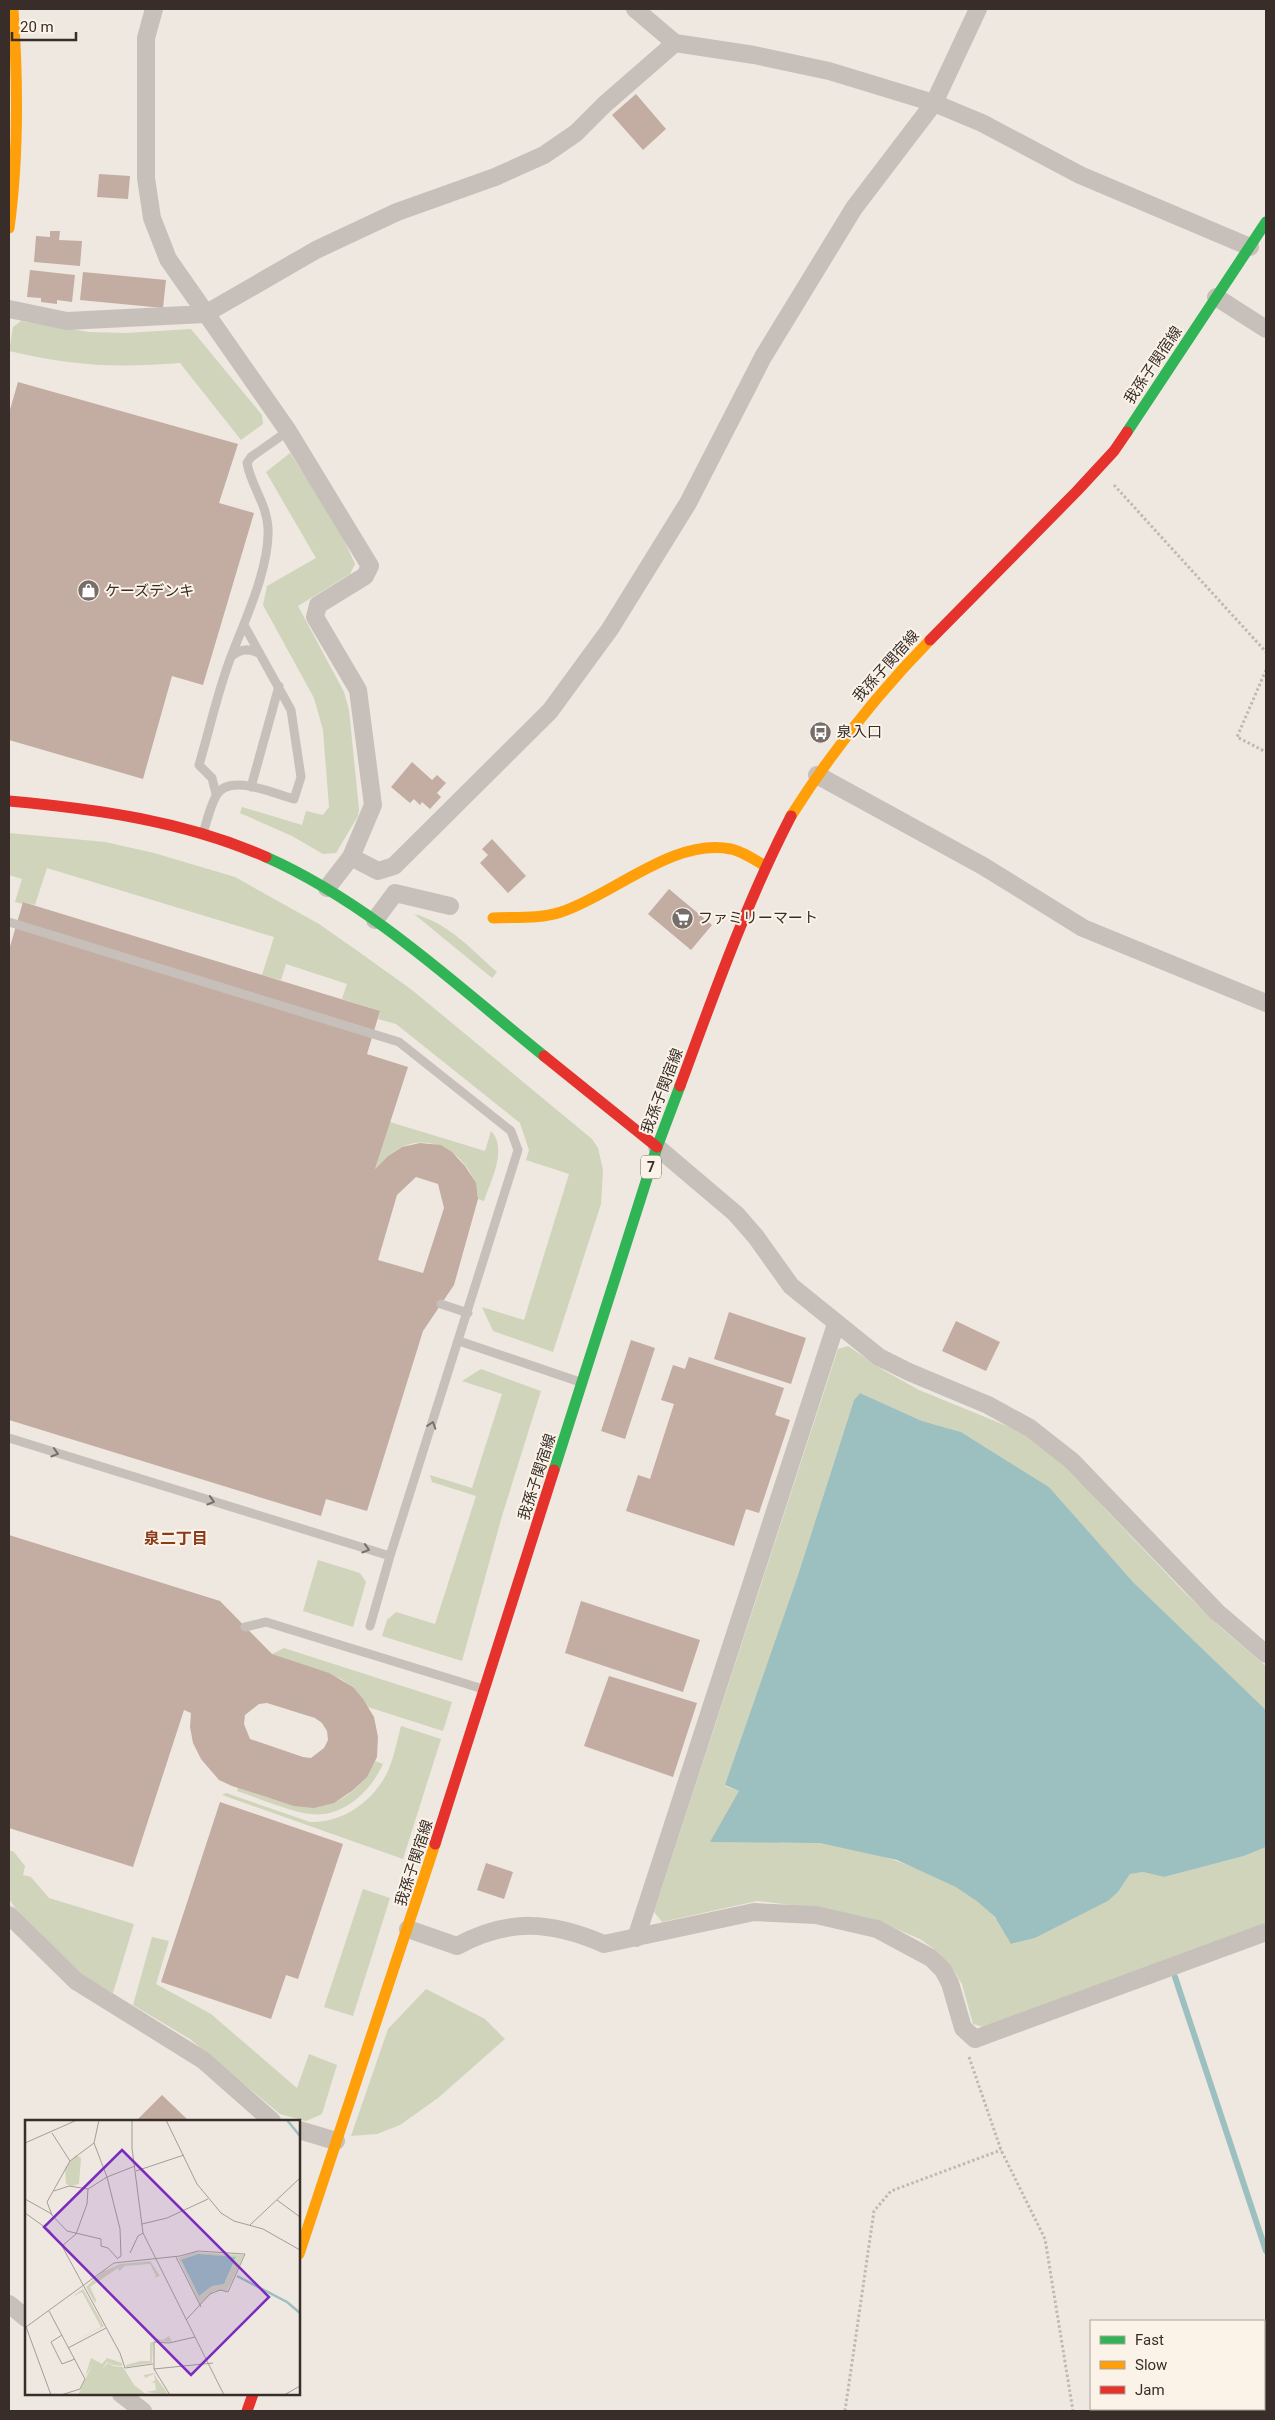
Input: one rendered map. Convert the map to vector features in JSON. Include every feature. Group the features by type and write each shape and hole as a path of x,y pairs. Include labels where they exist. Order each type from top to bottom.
{"main road":[{"path":"9,228 18,106 13,9"},
{"name":"我孫子関宿線","path":"300,2251 408,1929 657,1147 741,923 765,866 791,816 817,775 900,670 1114,451 1266,222"},
{"path":"9,800 101,809 168,822 203,833 281,864 326,888 375,920 657,1147"},
{"path":"493,918 560,912 594,899 678,856 700,848 723,848 742,852 765,866"},
{"path":"247,2411 253,2395"}],"street":[{"path":"154,9 146,47 146,178 152,218 168,259 288,431 370,566 365,576 318,605 314,617 358,690 373,805 351,857 326,888"},
{"path":"634,9 675,43 754,55 829,71 934,103 982,123 1080,175 1250,246"},
{"path":"351,857 378,871 394,866 550,711 610,630 688,503 763,357 854,208 934,103 978,9"},
{"path":"9,308 67,321 205,314 316,250 398,212 495,177 544,155 576,133 605,104 675,43"},
{"path":"1216,298 1266,329"},
{"path":"817,775 983,866 1083,928 1266,1003"},
{"path":"375,920 395,893 450,906"},
{"path":"657,1147 736,1214 756,1237 791,1286 879,1357 909,1372 988,1405 1030,1428 1072,1461 1217,1612 1266,1654"},
{"path":"636,1938 836,1324"},
{"path":"408,1929 457,1946 491,1930 538,1925 584,1936 604,1944 754,1912 816,1914 877,1929 931,1958 943,1970 950,1984 963,2028 974,2039 980,2039 1266,1932"},
{"path":"9,1915 76,1981 203,2060 271,2120"},
{"path":"300,2130 336,2141"},
{"path":"9,2304 25,2317"},
{"path":"122,2395 143,2411"}],"lane":[{"path":"203,833 216,794 212,778 199,765 232,656 268,550 265,512 247,463 251,457 288,431"},
{"path":"216,794 233,785 243,784 294,800 301,777 291,710 244,625"},
{"path":"232,656 241,650 248,649 261,655"},
{"path":"251,787 278,686"},
{"path":"9,922 399,1042 511,1131 518,1150 390,1556 370,1626"},
{"path":"442,1304 468,1313"},
{"path":"459,1342 583,1383"},
{"path":"9,1438 390,1556"},
{"path":"246,1627 266,1622 485,1690"}],"path":[{"path":"1098,468 1266,652"},
{"path":"1266,670 1237,737 1266,752"},
{"path":"968,2035 968,2054 1002,2150 1044,2239 1073,2411"},
{"path":"845,2411 874,2211 891,2190 1002,2150"}],"green space":[{"path":"21,321 89,332 126,333 191,329 262,415 263,424 241,440 180,363 114,365 74,363 9,351 13,327"},
{"path":"290,453 338,527 355,564 350,574 298,606 344,692 349,710 359,809 358,816 336,853 323,854 292,836 240,813 242,807 302,825 306,811 323,815 329,807 323,730 314,698 263,605 267,586 316,558 266,472"},
{"path":"9,833 105,842 154,853 235,877 319,924 412,990 592,1139 598,1148 603,1170 601,1204 553,1352 493,1331 482,1307 524,1320 569,1174 526,1160 529,1150 520,1123 396,1024 378,1019 380,1011 342,999 347,984 286,964 281,980 262,975 274,937 47,868 35,905 15,902 22,879 9,875"},
{"path":"414,914 437,923 448,930 497,972 492,978"},
{"path":"390,1122 485,1151 491,1131 496,1138 498,1156 494,1174 484,1201 478,1199 471,1173 463,1162 442,1146 416,1143 402,1147 391,1154 375,1169"},
{"path":"848,1346 883,1370 919,1390 1029,1435 1065,1464 1183,1591 1220,1627 1266,1666 1266,1710 1134,1583 1049,1487 961,1432 922,1421 860,1393 854,1400 798,1575 725,1786 739,1791 780,1843 817,1842 866,1852 891,1859 940,1878 981,1903 1002,1927 1012,1944 1035,1938 1108,1901 1118,1892 1130,1874 1143,1872 1164,1877 1244,1856 1266,1847 1266,1923 983,2027 973,2024 962,1984 938,1952 920,1939 876,1920 819,1908 757,1901 662,1922 654,1912 838,1349"},
{"path":"481,1369 541,1391 502,1516 462,1661 382,1636 387,1620 396,1612 435,1624 476,1496 432,1482 430,1475 472,1488 502,1394 462,1381"},
{"path":"318,1560 360,1573 366,1582 353,1627 303,1611"},
{"path":"284,1648 452,1702 443,1731 368,1707 353,1687 341,1679 272,1654"},
{"path":"401,1726 441,1739 403,1859 222,1795 226,1793 310,1822 334,1819 356,1808 375,1792 388,1771"},
{"path":"375,1761 383,1764 371,1784 354,1801 334,1812 323,1814 303,1813 237,1791 238,1788 297,1805 315,1806 331,1803 347,1796 361,1782"},
{"path":"9,1850 14,1852 25,1866 23,1875 31,1877 49,1898 134,1924 113,1993 80,1974 16,1909 9,1899"},
{"path":"363,1889 390,1898 353,2016 324,2007"},
{"path":"152,1937 169,1941 156,1984 211,2014 297,2088 309,2054 337,2065 322,2114 306,2121 280,2114 190,2039 133,2005"},
{"path":"426,1989 485,2019 505,2039 438,2098 400,2125 377,2134 351,2136 388,2029"}],"water":[{"path":"860,1393 922,1421 961,1432 1049,1487 1134,1583 1266,1710 1266,1847 1244,1856 1164,1877 1143,1872 1130,1874 1118,1892 1108,1901 1035,1938 1011,1944 995,1917 978,1902 956,1887 897,1860 820,1843 710,1842 739,1791 725,1785 798,1575 854,1400"}],"building":[{"path":"636,94 666,129 643,150 612,115"},
{"path":"99,174 130,176 128,199 97,197"},
{"path":"50,231 60,231 59,240 82,241 80,266 34,262 36,236 50,237"},
{"path":"30,270 75,275 72,302 57,300 57,304 41,302 41,298 27,297"},
{"path":"83,272 166,280 163,308 80,300"},
{"path":"18,382 238,444 219,503 254,513 203,685 172,676 143,779 9,740 9,413"},
{"path":"412,762 432,780 437,775 446,783 437,793 441,797 430,809 422,802 420,805 414,799 410,803 391,787"},
{"path":"492,839 526,876 508,893 480,863 488,855 482,849"},
{"path":"669,889 712,925 691,950 648,914"},
{"path":"23,902 380,1011 367,1054 408,1067 375,1169 388,1156 402,1147 420,1143 441,1145 452,1152 465,1166 476,1183 478,1199 454,1285 423,1331 367,1511 326,1499 321,1516 9,1420 9,950","holes":["416,1177 438,1184 444,1208 423,1273 378,1260 397,1195"]},
{"path":"729,1312 806,1338 791,1384 714,1359"},
{"path":"956,1321 1000,1342 986,1371 942,1351"},
{"path":"631,1340 655,1348 625,1439 601,1431"},
{"path":"689,1357 784,1388 775,1415 790,1420 759,1513 746,1509 734,1546 626,1511 638,1475 650,1479 674,1404 661,1400 673,1365 685,1369"},
{"path":"9,1535 220,1601 272,1654 329,1673 353,1687 374,1717 378,1737 377,1757 367,1777 352,1791 334,1803 314,1808 294,1806 219,1780 201,1759 193,1743 190,1727 191,1713 184,1710 133,1867 9,1828","holes":["267,1703 315,1718 322,1723 327,1731 328,1740 324,1748 311,1758 250,1739 244,1724 245,1715 259,1704"]},
{"path":"581,1601 700,1640 683,1692 565,1653"},
{"path":"609,1676 697,1703 673,1777 584,1746"},
{"path":"220,1802 343,1844 298,1979 286,1975 271,2019 161,1982"},
{"path":"486,1863 513,1872 504,1899 477,1890"},
{"path":"162,2095 188,2120 137,2120"}],"waterway":[{"path":"1175,1977 1266,2251"}],"traffic: fast":[{"path":"1127,432 1266,222"},
{"path":"266,857 304,876 376,921 445,974 544,1056"},
{"path":"554,1470 657,1147 680,1086"}],"traffic: slow":[{"path":"9,228 15,173 17,118 13,9"},
{"path":"791,816 822,769 856,724 930,640"},
{"path":"493,918 536,917 561,912 581,904 666,859 688,851 709,848 731,849 765,866"},
{"path":"300,2251 435,1844"}],"traffic: jam":[{"path":"930,640 1077,491 1114,451 1127,432"},
{"path":"9,801 75,808 140,819 204,834 266,857"},
{"path":"680,1086 745,915 791,816"},
{"path":"544,1056 657,1147"},
{"path":"435,1844 554,1470"},
{"path":"247,2411 253,2395"}],"place":[{"name":"ケーズデンキ","path":"89,591"},
{"name":"泉入口","path":"821,732"},
{"name":"ファミリーマート","path":"682,918"}],"district":[{"name":"泉二丁目","path":"176,1538"}]}
